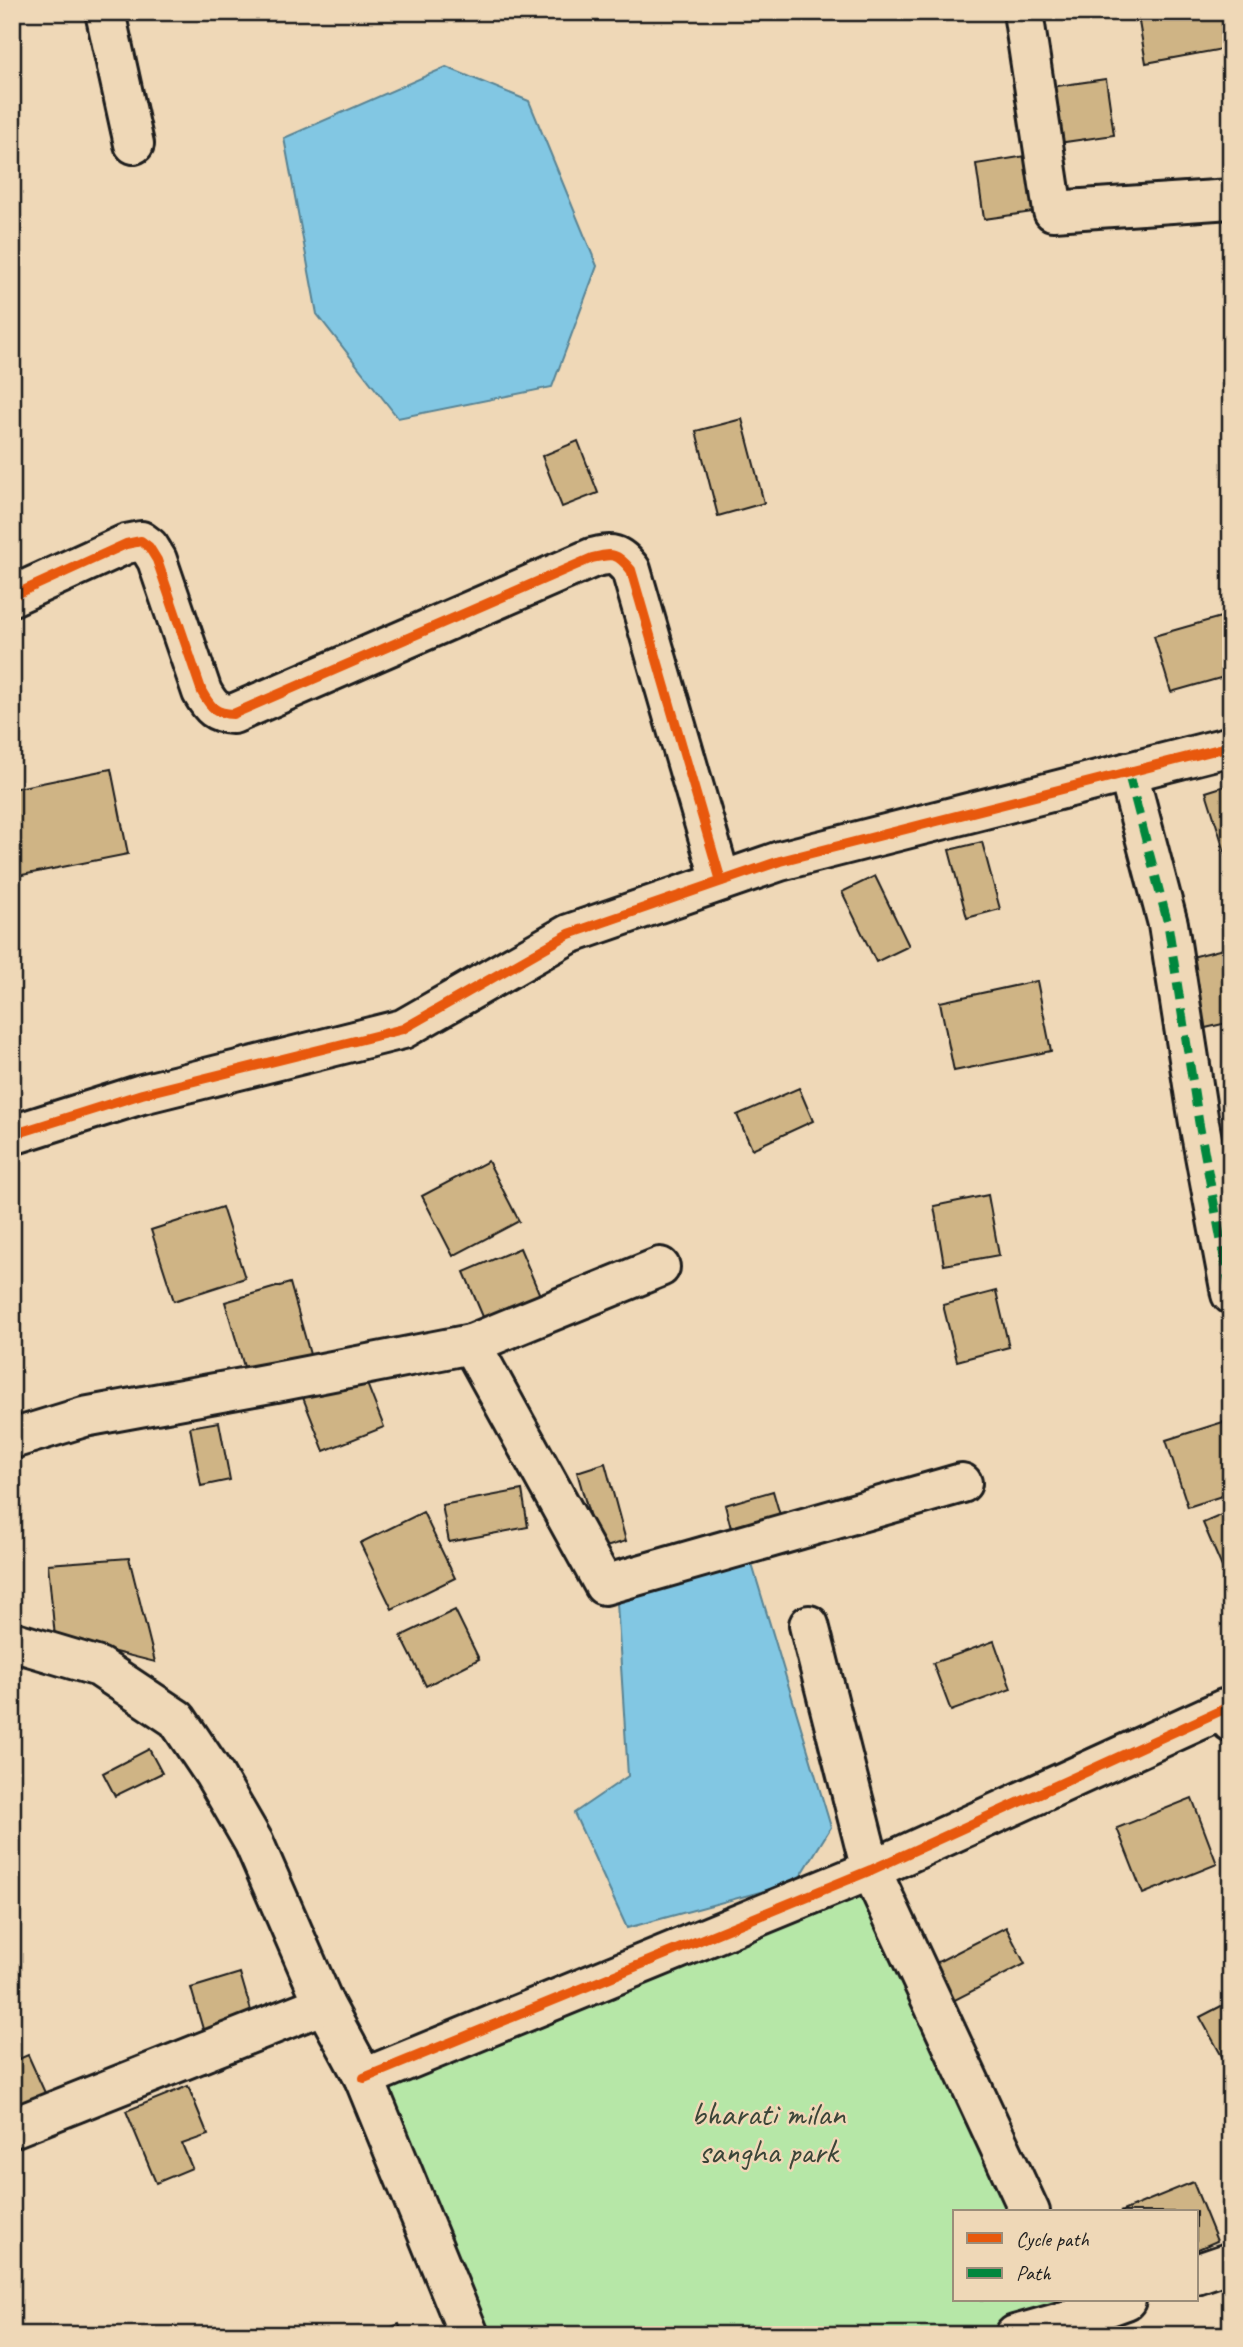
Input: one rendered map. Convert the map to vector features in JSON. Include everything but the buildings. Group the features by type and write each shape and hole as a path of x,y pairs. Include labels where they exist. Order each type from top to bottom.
{"street":[{"path":"106,12 134,144"},
{"path":"1023,12 1053,211 1231,199"},
{"path":"12,596 127,544 141,541 149,547 157,560 202,692 211,707 219,713 233,714 592,558 607,554 619,556 631,570 721,881"},
{"path":"12,1135 142,1094 403,1029 569,934 780,861 1231,746"},
{"path":"1128,772 1168,924 1199,1123 1231,1294"},
{"path":"12,1439 84,1417 471,1344 660,1266"},
{"path":"471,1344 604,1585 962,1483"},
{"path":"809,1625 872,1870 1029,2210"},
{"path":"12,1641 99,1667 177,1719 214,1774 254,1843 324,2004 364,2078 469,2335"},
{"path":"364,2078 872,1870 1224,1709 1231,1722"},
{"path":"12,2128 324,2004"},
{"path":"1198,2273 1231,2262"},
{"path":"1016,2335 1075,2308 1113,2302"}],"green space":[{"name":"bharati milan sangha park","path":"871,1870 1029,2210 953,2210 953,2302 1068,2302 1015,2335 452,2335 364,2078"}],"water":[{"path":"446,67 529,101 597,266 552,387 398,418 317,314 284,138"},
{"path":"748,1551 831,1827 797,1882 627,1928 574,1813 628,1776 616,1587"}],"marked path":[{"path":"1128,772 1168,924 1199,1123 1231,1294"}],"cycle path":[{"path":"12,596 126,544 141,541 149,547 157,560 202,692 214,709 233,714 592,558 614,556 631,570 721,881"},
{"path":"12,1135 142,1094 403,1029 569,934 780,861 1231,746"},
{"path":"364,2078 871,1870 1224,1709 1231,1722"}]}
